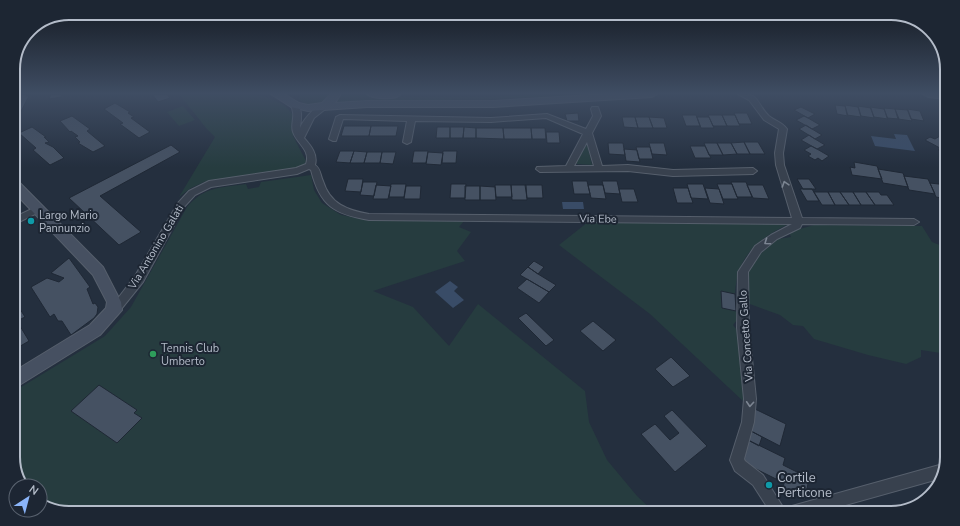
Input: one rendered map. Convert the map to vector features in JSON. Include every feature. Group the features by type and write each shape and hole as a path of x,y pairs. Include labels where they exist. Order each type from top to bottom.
{"main road":[{"path":"20,190 98,271 114,302 114,310 95,330 20,377"}],"street":[{"path":"298,119 296,129 312,156 310,166"},
{"path":"301,138 308,119"},
{"path":"333,139 340,119"},
{"path":"389,119 491,120 512,119"},
{"path":"407,142 411,119"},
{"path":"554,119 588,133 599,168"},
{"path":"568,168 596,119"},
{"path":"768,119 780,125 783,129 779,153 780,165 798,221"},
{"name":"Via Ebe","path":"310,166 316,169 321,192 331,204 349,213 369,217 914,222"},
{"name":"Via Antonino Galati","path":"114,310 139,279 181,205 192,193 209,184 298,171 310,166"},
{"path":"540,169 599,168 688,172 753,172"},
{"path":"20,218 38,209"},
{"name":"Via Concetto Gallo","path":"775,506 758,480 740,466 737,460 748,422 750,399 743,328 743,272 758,249 774,237 797,226 798,221"},
{"path":"817,506 937,473"}],"green space":[{"path":"173,119 194,119 195,120 179,126"},
{"path":"198,119 293,119 293,136 306,161 304,165 298,168 204,182 191,188 179,197 215,137"},
{"path":"587,143 592,165 577,164 576,163"},
{"path":"311,175 314,190 322,203 341,215 361,219 464,221 459,227 471,232 457,251 465,261 373,291 413,307 449,346 478,304 585,391 589,422 607,460 637,496 648,506 69,506 48,501 48,478 25,478 21,467 20,388 105,336 131,307 187,207 194,200 200,195 221,187 246,184 248,189 259,187 261,182"},
{"path":"588,222 788,224 766,237 750,252 739,270 735,294 721,292 722,308 736,311 737,320 733,325 738,331 744,386 743,401 650,314 559,245"},
{"path":"814,225 922,226 932,242 940,245 940,353 921,350 921,357 906,364 868,355 814,339 803,326 793,325 780,315 747,303 746,281 751,266 758,256 778,239 791,237 789,232"}],"water":[{"path":"894,134 907,135 915,151 875,146 871,136 896,139"},
{"path":"562,202 583,202 584,209 563,209"},
{"path":"450,281 458,287 454,291 464,300 453,308 435,292"}],"building":[{"path":"66,119 76,119 90,129 87,131 105,146 93,152 78,143 80,142 75,137 78,136 71,131 70,132 60,121"},
{"path":"117,119 132,119 150,132 139,138 120,124 123,123"},
{"path":"566,119 579,119 579,121 567,121"},
{"path":"622,119 635,119 638,128 624,127"},
{"path":"635,119 650,119 653,128 638,128"},
{"path":"650,119 664,119 667,128 653,128"},
{"path":"683,119 697,119 700,126 686,126"},
{"path":"698,119 710,119 714,128 701,128"},
{"path":"710,119 724,119 727,126 713,126"},
{"path":"724,119 737,119 740,126 727,126"},
{"path":"737,119 750,119 752,124 739,124"},
{"path":"809,119 820,125 812,129 796,120"},
{"path":"898,119 911,119 912,121"},
{"path":"911,119 923,119 924,121"},
{"path":"806,125 822,135 815,139 799,129"},
{"path":"344,126 371,126 369,136 341,136"},
{"path":"371,126 398,126 396,136 369,136"},
{"path":"32,127 46,137 44,137 49,142 45,143 53,147 64,158 50,165 33,150 36,148 20,133"},
{"path":"437,127 450,127 450,138 436,138"},
{"path":"450,127 464,127 463,138 450,138"},
{"path":"464,127 476,128 476,138 463,138"},
{"path":"476,128 503,128 504,139 476,138"},
{"path":"503,128 531,128 532,139 504,139"},
{"path":"531,128 545,128 546,139 532,139"},
{"path":"546,132 559,132 560,143 547,143"},
{"path":"809,135 825,145 817,149 801,140"},
{"path":"940,136 940,148 925,140 930,137 935,139"},
{"path":"744,142 758,142 765,154 750,154"},
{"path":"744,142 750,154 737,154 731,143"},
{"path":"608,143 623,143 625,155 609,154"},
{"path":"649,143 664,143 667,155 652,154"},
{"path":"704,143 717,143 723,155 709,155"},
{"path":"717,143 731,143 737,154 723,155"},
{"path":"171,145 180,152 100,196 141,232 119,245 69,198"},
{"path":"690,146 705,146 711,158 695,158"},
{"path":"811,146 829,156 822,161 818,158 815,160 808,156 811,154 804,150"},
{"path":"636,147 650,147 653,159 639,159"},
{"path":"624,149 637,150 640,162 626,161"},
{"path":"340,151 354,151 350,163 336,162"},
{"path":"354,151 367,152 364,163 350,163"},
{"path":"414,151 428,151 426,163 412,163"},
{"path":"443,151 457,151 456,163 442,163"},
{"path":"367,152 382,152 380,163 364,163"},
{"path":"382,152 396,152 393,164 380,163"},
{"path":"428,152 443,153 441,165 426,164"},
{"path":"854,162 877,166 882,179 852,175 850,167 855,168"},
{"path":"878,169 903,173 908,187 883,183"},
{"path":"904,176 928,179 935,194 909,190"},
{"path":"348,179 363,179 361,192 345,191"},
{"path":"797,179 809,179 816,189 803,189"},
{"path":"572,181 587,181 590,194 574,194"},
{"path":"602,181 617,181 620,194 605,193"},
{"path":"363,182 377,182 374,196 360,195"},
{"path":"731,182 746,182 752,197 737,197"},
{"path":"930,183 940,184 940,198 936,197"},
{"path":"391,184 406,184 404,197 389,197"},
{"path":"451,184 466,184 465,198 450,198"},
{"path":"687,184 703,184 708,199 691,198"},
{"path":"717,184 732,184 738,199 723,199"},
{"path":"376,185 391,186 388,199 373,199"},
{"path":"495,185 511,185 512,197 496,197"},
{"path":"511,185 526,185 527,200 512,200"},
{"path":"525,185 542,185 543,198 527,198"},
{"path":"588,185 603,185 606,199 591,198"},
{"path":"747,185 763,185 769,199 753,198"},
{"path":"406,186 421,186 420,199 404,199"},
{"path":"465,186 480,186 480,200 465,200"},
{"path":"480,186 495,187 496,200 480,200"},
{"path":"673,188 688,188 693,203 677,203"},
{"path":"705,188 719,189 724,204 710,203"},
{"path":"619,189 634,189 638,202 622,202"},
{"path":"800,189 812,189 819,201 807,201"},
{"path":"814,192 828,192 835,205 822,205"},
{"path":"828,192 840,192 849,205 835,205"},
{"path":"840,192 853,192 861,205 849,205"},
{"path":"853,192 866,192 875,205 861,205"},
{"path":"866,192 879,192 881,195 887,195 894,205 875,205"},
{"path":"69,258 90,287 87,289 93,304 95,303 98,307 97,314 94,318 71,335 62,321 58,321 54,314 50,317 31,287 47,278 59,282 64,278 51,273"},
{"path":"534,261 544,267 538,274 528,267"},
{"path":"528,267 556,285 549,292 520,275"},
{"path":"527,279 549,292 539,303 517,288"},
{"path":"721,291 735,294 736,311 722,308"},
{"path":"20,309 25,317 20,320"},
{"path":"526,313 554,340 546,346 518,318"},
{"path":"593,321 616,340 603,351 580,331"},
{"path":"20,326 29,341 20,346"},
{"path":"671,357 690,376 673,387 655,369"},
{"path":"99,385 137,410 134,413 142,418 117,443 71,411"},
{"path":"755,409 786,424 780,446 749,430"},
{"path":"672,410 707,446 675,472 641,434 655,424 670,440 679,433 664,416"},
{"path":"749,430 762,437 759,446 746,439"},
{"path":"746,439 785,458 783,465 809,478 805,500 783,488 784,483 740,461"}],"place":[{"name":"Largo Mario Pannunzio","path":"31,221"},
{"name":"Tennis Club Umberto","path":"153,354"},
{"name":"Cortile Perticone","path":"769,485"}]}
